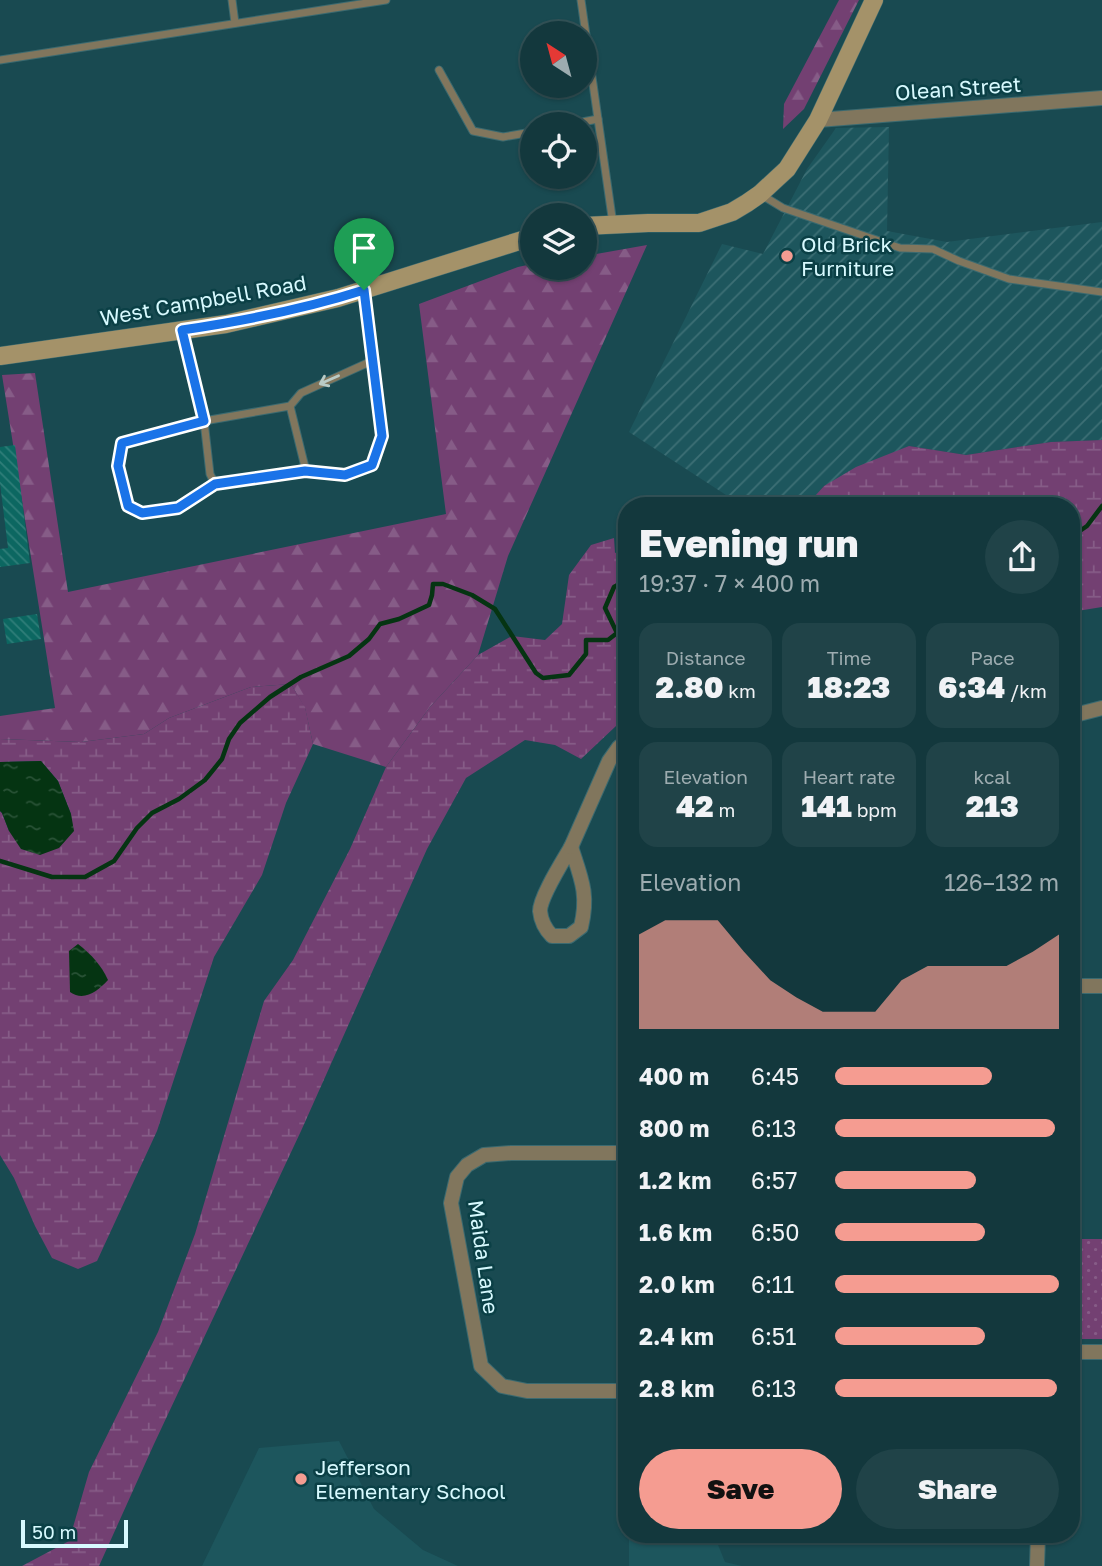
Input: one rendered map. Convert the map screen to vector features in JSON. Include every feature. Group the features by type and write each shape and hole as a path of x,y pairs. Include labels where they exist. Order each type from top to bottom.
{"street":[{"path":"597,225 699,223 732,212 760,194 788,169 818,120 874,0"},
{"name":"Olean Street","path":"818,120 1102,98"},
{"name":"West Campbell Road","path":"0,356 226,324 338,298 520,241"},
{"path":"1080,714 1102,708"},
{"path":"571,847 583,884 586,908 581,927 569,936 552,936 545,929 540,909 609,761 618,748"},
{"path":"1080,986 1102,986"},
{"name":"Maida Lane","path":"618,1153 484,1155 467,1165 457,1177 451,1203 481,1366 502,1386 527,1391 618,1391"},
{"path":"1080,1352 1102,1352"},
{"path":"1038,1543 1038,1566"}],"lane":[{"path":"232,0 235,23"},
{"path":"0,60 386,0"},
{"path":"581,0 613,224"},
{"path":"439,70 473,131 503,137 520,134"},
{"path":"760,194 783,208 900,248 933,249 1009,279 1102,292"},
{"path":"364,290 374,360 382,436 372,465 345,475 305,471 215,484 178,508 142,513 128,506 118,466 122,443 204,421 290,406 301,393 374,360"},
{"path":"182,330 204,421 210,474 215,484"},
{"path":"290,406 305,471"}],"shaded area":[{"path":"889,127 887,231 947,242 1102,222 1102,440 1051,442 966,455 909,446 824,486 814,497 729,497 629,432 722,244 763,254 807,169 836,128"},
{"name":"Jefferson Elementary School","path":"339,1441 374,1509 423,1550 458,1566 202,1566 259,1448"},
{"path":"629,1543 717,1543 725,1562 742,1566 629,1566"}],"green space":[{"path":"839,0 859,0 804,109 783,129 784,104"},
{"path":"647,245 508,556 478,655 430,707 386,767 313,744 305,708 291,684 251,687 169,718 144,734 81,742 0,739 0,716 55,708 2,375 35,373 68,592 446,514 419,304 520,267 520,280 597,280 597,254"},
{"path":"1102,440 1102,607 1080,611 1080,497 814,497 824,486 856,467 909,446 966,455 1051,442"},
{"path":"614,538 615,553 618,552 618,725 581,759 555,745 525,740 466,778 427,849 301,1131 99,1566 22,1566 69,1541 89,1472 158,1332 195,1234 264,1001 293,960 350,849 386,767 430,707 478,655 512,636 545,640 562,624 569,575 591,545"},
{"path":"291,684 305,707 313,744 286,803 262,875 214,957 157,1131 97,1261 78,1269 52,1258 14,1178 0,1155 0,811 9,831 71,814 58,781 41,761 0,762 0,739 81,742 144,734 169,718 251,687"},
{"path":"1080,1239 1102,1239 1102,1339 1080,1339"}],"water":[{"path":"41,761 58,781 71,814 74,831 59,848 40,855 21,849 0,811 0,762"},
{"path":"78,944 96,960 108,980 95,991 80,996 70,992 69,951"}],"building":[{"path":"15,445 30,563 0,567 0,549 8,548 0,483 0,447"},
{"path":"37,614 41,639 7,644 3,619"}],"waterway":[{"path":"1080,531 1102,506"},
{"path":"0,861 52,877 85,877 114,861 137,828 152,813 179,799 205,780 222,759 229,739 240,723 270,697 301,677 349,656 369,639 380,624 399,619 429,605 433,584 443,584 472,595 495,609 536,673 543,678 569,675 586,654 586,640 608,640 617,633 605,608 614,587 618,585"}],"place":[{"name":"Old Brick Furniture","path":"787,256"},
{"name":"Jefferson Elementary School","path":"301,1479"}],"route":[{"path":"364,290 382,436 372,465 345,475 305,471 215,484 178,508 142,513 128,506 118,466 122,443 204,421 182,330 226,324 364,290"}]}
